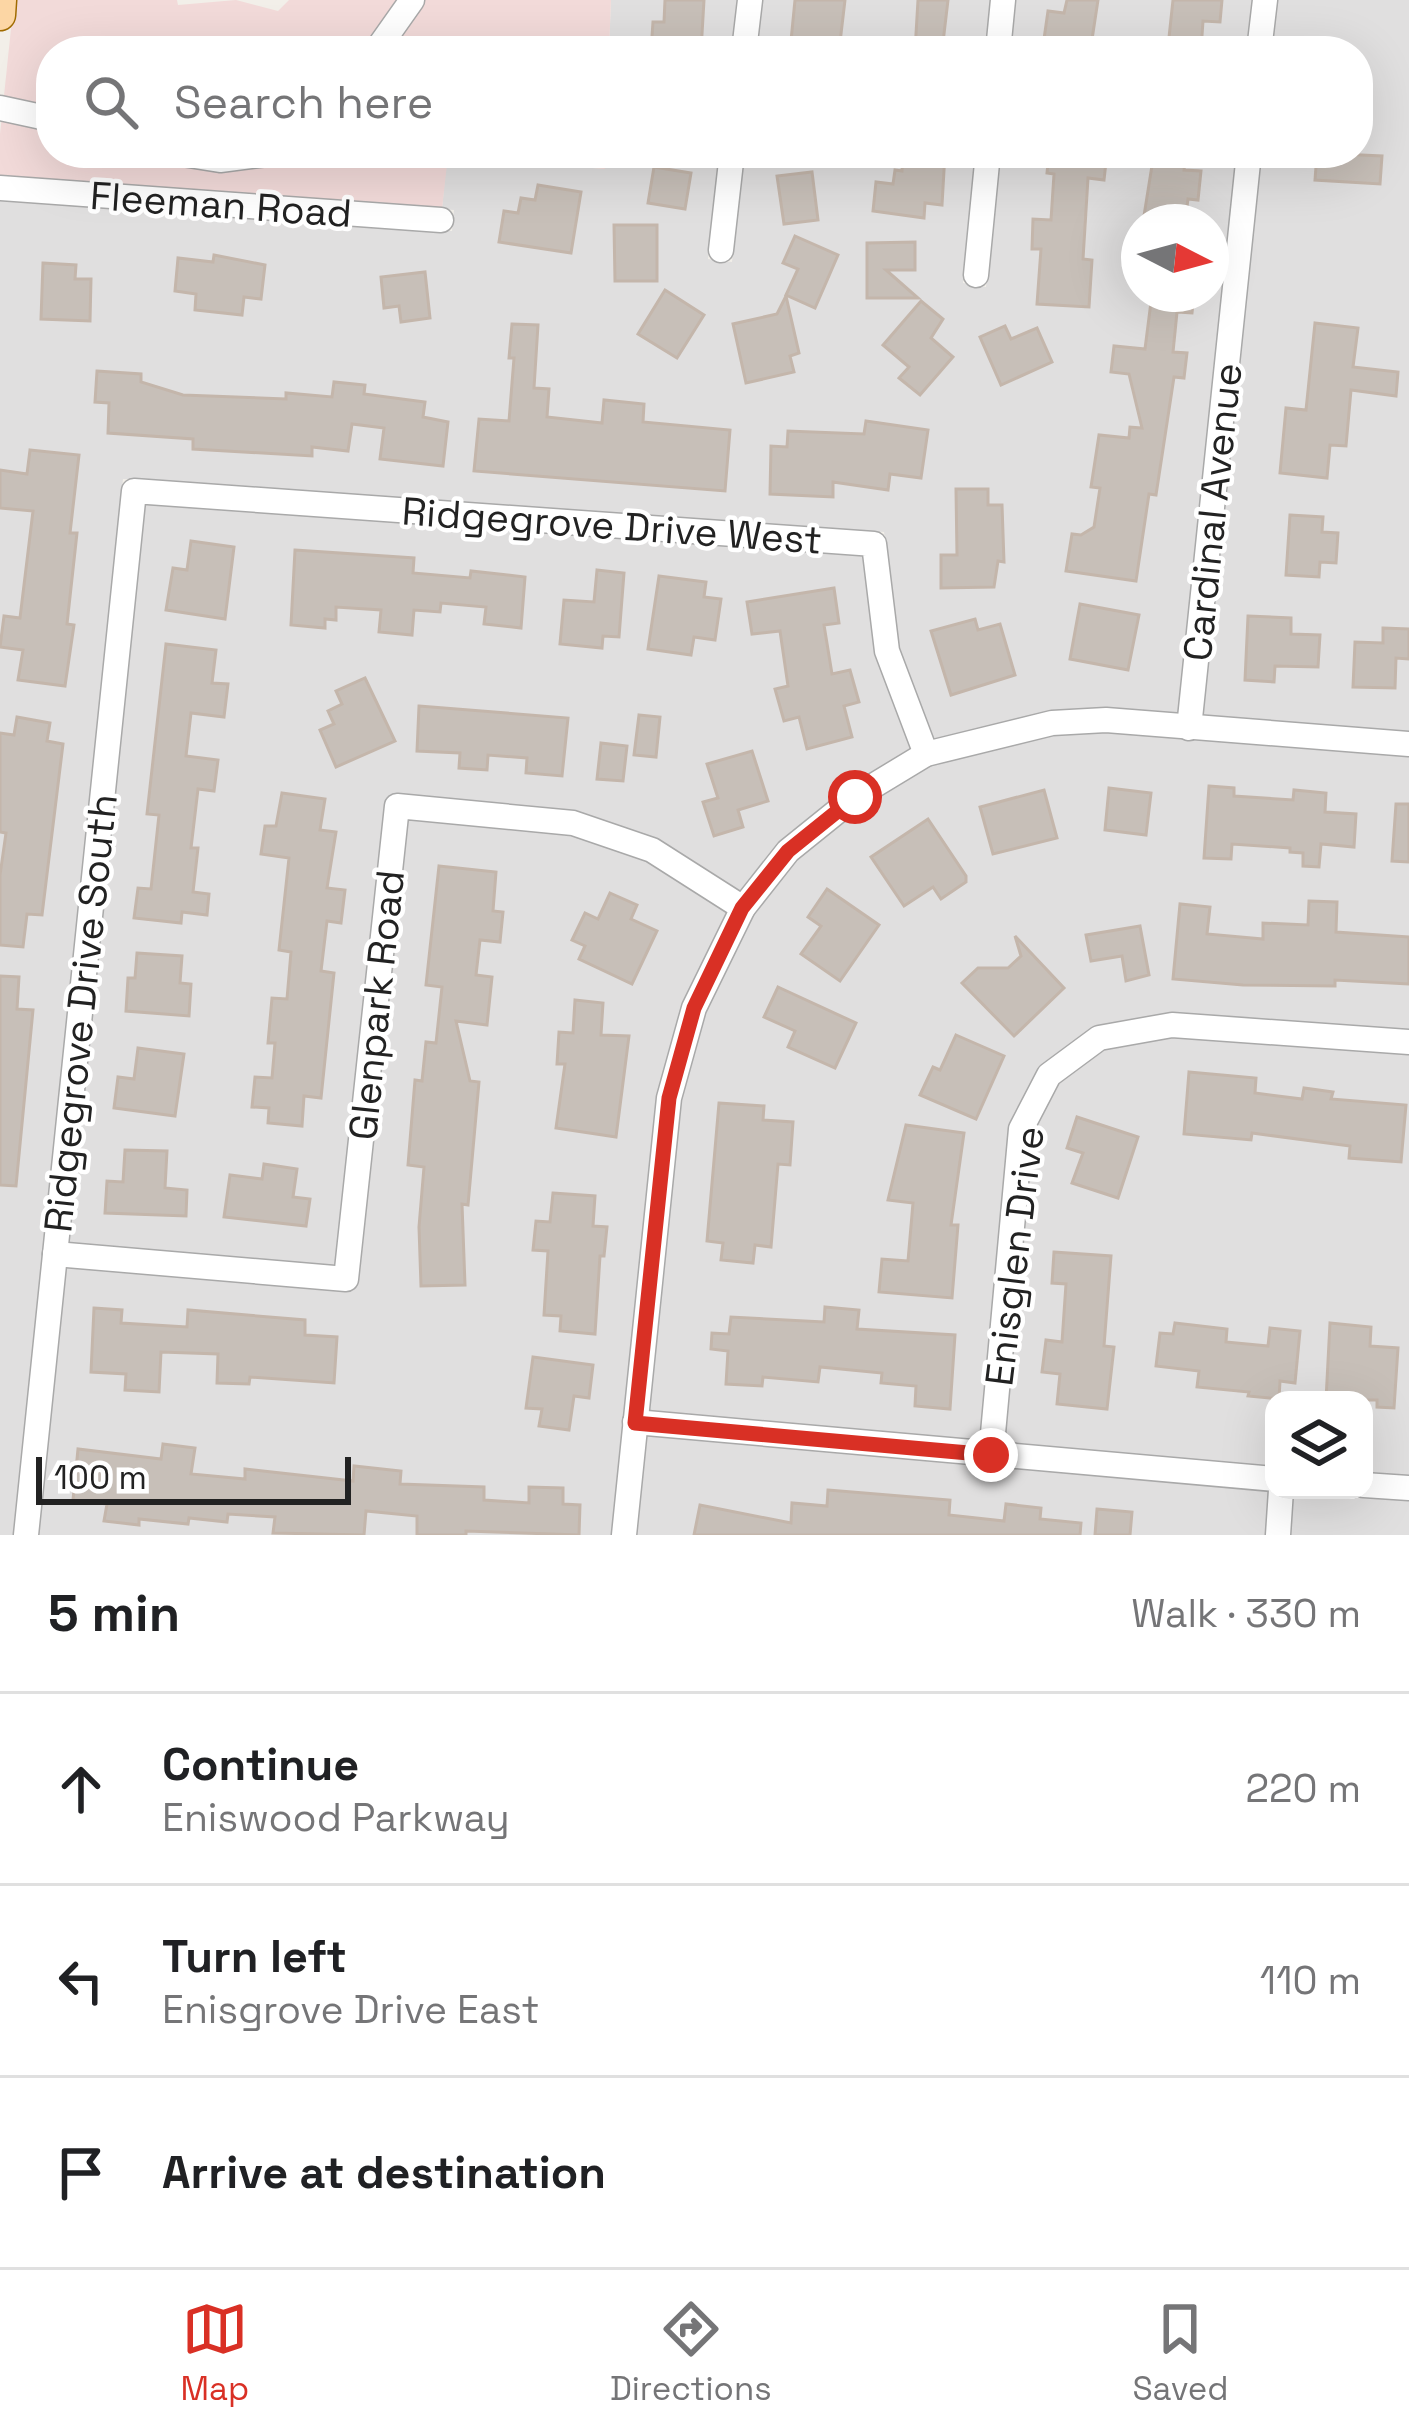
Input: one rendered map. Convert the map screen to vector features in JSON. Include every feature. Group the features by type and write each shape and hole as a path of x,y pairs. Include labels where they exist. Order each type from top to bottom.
{"main road":[{"path":"0,16 2,0"}],"street":[{"path":"387,36 412,0"},
{"path":"746,36 750,0"},
{"path":"1000,36 1004,0"},
{"path":"1260,36 1264,0"},
{"path":"0,109 36,116"},
{"path":"722,250 730,168"},
{"path":"976,275 987,168"},
{"name":"Cardinal Avenue","path":"1189,728 1247,168"},
{"name":"Fleeman Road","path":"0,188 441,220"},
{"name":"Ridgegrove Drive West","path":"134,491 874,544 887,651 926,754"},
{"name":"Ridgegrove Drive South","path":"26,1535 134,491"},
{"path":"624,1535 669,1098 694,1008 742,908 788,851 822,821 926,754 1052,723 1106,720 1409,744"},
{"name":"Glenpark Road","path":"55,1253 346,1279 397,806 573,823 652,850 742,908"},
{"name":"Enisglen Drive","path":"991,1455 1021,1129 1049,1076 1099,1038 1172,1025 1409,1042"},
{"path":"635,1423 1265,1478"},
{"path":"1373,1486 1409,1488"},
{"path":"1278,1535 1280,1499"}],"shaded area":[{"path":"14,0 177,0 178,5 236,0 278,11 289,0 611,0 610,36 36,36 36,168 447,168 442,209 0,178"},
{"path":"611,0 737,0 733,36 610,36"},
{"path":"762,0 991,0 987,36 758,36"},
{"path":"1016,0 1252,0 1248,36 1012,36"},
{"path":"1277,0 1409,0 1409,733 1203,718 1259,168 1373,168 1373,36 1273,36"},
{"path":"446,168 718,168 708,259 732,262 743,168 974,168 963,283 986,287 999,168 1235,168 1229,229 1229,204 1121,204 1121,312 1220,312 1178,716 934,741 899,649 884,532 123,479 13,1535 0,1535 0,199 452,231 454,210 442,209"},
{"path":"145,503 863,554 876,654 912,750 814,813 779,845 740,892 659,841 398,795 385,804 335,1267 68,1244"},
{"path":"1106,731 1409,755 1409,1031 1172,1014 1038,1071 1009,1128 980,1443 648,1413 681,1100 705,1011 753,913 798,859 831,829 931,764 1054,734"},
{"path":"408,818 570,833 646,859 728,911 683,1003 657,1097 612,1535 38,1535 66,1265 345,1290 359,1280"},
{"path":"1173,1036 1409,1053 1409,1477 1373,1475 1373,1391 1265,1391 1265,1467 1004,1445 1033,1132 1059,1082 1105,1048"},
{"path":"646,1434 1265,1490 1268,1499 1266,1535 637,1535"},
{"path":"1409,1498 1409,1535 1290,1535 1292,1499"}],"building":[{"path":"665,0 704,0 702,36 652,36 653,22 664,22"},
{"path":"795,0 845,0 841,36 791,36"},
{"path":"918,0 948,0 944,36 916,36"},
{"path":"1067,0 1098,0 1093,36 1044,36 1048,11 1064,13"},
{"path":"1173,0 1222,0 1220,22 1203,21 1202,36 1169,36"},
{"path":"1373,156 1382,156 1380,184 1315,180 1316,168 1373,168"},
{"path":"654,168 691,173 685,209 648,203"},
{"path":"944,168 942,205 925,203 924,218 873,211 876,182 893,184 895,170"},
{"path":"1048,168 1105,168 1104,180 1088,178 1083,259 1092,260 1089,307 1037,304 1041,249 1032,249 1033,219 1051,220 1054,174 1047,173"},
{"path":"1152,168 1201,171 1198,200 1188,199 1187,204 1146,204"},
{"path":"812,172 818,220 784,224 777,176"},
{"path":"538,185 581,192 571,253 499,242 504,211 518,213 521,198 535,200"},
{"path":"614,225 657,225 657,281 615,281"},
{"path":"795,236 838,255 815,308 786,295 798,269 783,263"},
{"path":"915,242 915,270 886,270 918,298 867,298 867,243"},
{"path":"214,255 265,265 261,299 244,297 242,315 195,310 196,294 175,291 178,258 213,262"},
{"path":"43,263 76,265 75,279 91,279 90,321 41,319"},
{"path":"425,272 430,318 401,322 399,306 384,308 381,277"},
{"path":"665,290 704,315 677,358 638,334"},
{"path":"786,296 799,353 790,356 794,372 746,383 733,324 777,314"},
{"path":"921,301 943,319 931,338 953,357 920,395 899,378 909,367 883,345"},
{"path":"1150,312 1177,312 1173,352 1187,353 1184,378 1174,377 1156,495 1149,494 1136,581 1066,571 1072,534 1081,535 1094,527 1100,488 1091,487 1099,435 1129,438 1130,427 1142,428 1129,374 1111,372 1114,346 1145,349"},
{"path":"1315,323 1358,328 1353,367 1398,372 1396,396 1351,390 1346,446 1330,445 1327,478 1280,473 1286,408 1306,410"},
{"path":"512,324 538,325 534,388 549,389 547,417 602,423 604,400 644,404 643,422 730,430 725,491 474,471 479,419 509,421"},
{"path":"1005,326 1011,339 1037,328 1052,362 1001,385 980,337"},
{"path":"97,371 141,374 141,382 183,395 332,397 334,382 365,385 364,394 425,402 423,417 448,422 443,466 380,459 384,428 352,424 348,451 312,447 312,456 193,449 193,439 108,433 109,403 95,402"},
{"path":"866,421 928,430 921,478 890,474 888,490 833,482 833,497 770,494 771,446 787,447 788,431 864,434"},
{"path":"30,450 79,455 67,624 74,625 65,686 18,680 23,650 0,647 4,616 20,618 33,511 0,508 0,470 27,474"},
{"path":"956,489 988,489 988,505 1002,505 1004,562 998,561 994,587 941,588 941,555 957,555"},
{"path":"1290,515 1323,517 1322,532 1338,533 1336,563 1320,562 1319,577 1286,575"},
{"path":"191,541 234,547 225,619 166,610 173,568 187,570"},
{"path":"295,550 414,558 413,573 470,578 471,571 525,577 521,628 484,624 486,607 441,603 440,612 414,610 412,635 379,632 381,610 336,607 336,620 325,619 325,628 291,625"},
{"path":"597,570 624,573 619,637 603,636 602,648 560,644 564,600 594,602"},
{"path":"659,576 706,582 704,597 721,599 715,640 694,637 691,655 648,649"},
{"path":"834,588 839,623 824,625 832,674 850,670 859,702 844,706 852,737 807,749 799,717 784,721 775,689 788,686 780,631 752,634 747,602"},
{"path":"1080,604 1139,615 1128,670 1070,659"},
{"path":"1248,616 1291,618 1291,634 1320,635 1318,667 1275,666 1274,682 1245,680"},
{"path":"975,619 978,630 1000,624 1015,675 951,695 931,631"},
{"path":"1383,628 1409,629 1409,659 1396,658 1395,688 1353,687 1355,642 1383,643"},
{"path":"166,644 216,650 212,683 228,684 224,717 191,713 186,756 218,760 214,791 198,789 191,848 198,848 193,892 209,894 207,915 182,912 181,923 134,918 138,888 151,889 159,815 147,814"},
{"path":"365,678 395,741 336,767 320,730 334,724 328,711 342,704 336,691"},
{"path":"419,706 568,718 562,776 526,773 527,758 488,755 487,770 459,768 460,753 417,751"},
{"path":"639,715 660,717 656,757 634,755"},
{"path":"17,717 50,723 47,741 63,744 42,915 27,914 23,947 0,945 0,875 6,833 0,832 0,733 14,735"},
{"path":"601,743 627,746 623,781 597,779"},
{"path":"752,751 768,801 738,810 743,827 714,836 703,802 718,798 707,764"},
{"path":"1209,786 1234,788 1234,796 1293,800 1294,790 1326,793 1325,812 1356,814 1354,847 1321,844 1319,867 1303,866 1303,853 1290,852 1290,848 1232,844 1231,859 1204,858"},
{"path":"1109,788 1151,793 1146,835 1105,830"},
{"path":"1044,790 1057,838 993,854 980,807"},
{"path":"282,793 325,799 320,830 336,832 327,888 345,890 341,923 327,921 321,971 334,973 321,1098 304,1096 302,1126 268,1123 269,1108 252,1107 255,1077 272,1078 275,1043 268,1043 272,998 287,999 291,952 279,950 289,858 261,854 265,826 276,826"},
{"path":"1396,804 1409,804 1409,862 1392,861"},
{"path":"928,819 966,882 941,899 933,887 904,906 871,857"},
{"path":"439,866 496,872 493,911 503,912 500,942 480,940 476,975 492,977 487,1025 456,1021 470,1081 479,1082 468,1205 462,1204 465,1285 421,1286 424,1167 408,1165 415,1080 422,1081 426,1042 436,1043 442,987 426,985"},
{"path":"827,889 879,925 840,981 801,954 821,926 808,917"},
{"path":"610,893 637,905 631,919 657,931 632,984 579,959 585,946 572,940 585,913 598,919"},
{"path":"1309,901 1337,902 1336,932 1409,937 1409,984 1335,980 1335,986 1243,985 1173,979 1180,904 1210,907 1207,934 1263,939 1263,923 1308,925"},
{"path":"1140,926 1149,975 1126,981 1122,956 1091,961 1086,935"},
{"path":"1015,936 1064,988 1014,1036 962,983 978,968 1008,968 1021,956"},
{"path":"137,953 182,956 180,983 191,984 189,1016 126,1011 128,978 135,978"},
{"path":"0,976 19,977 17,1009 33,1010 16,1186 0,1185"},
{"path":"778,987 856,1023 835,1068 788,1047 795,1031 764,1017"},
{"path":"575,1000 603,1003 601,1035 629,1036 616,1137 556,1128 565,1064 557,1064 559,1032 573,1033"},
{"path":"956,1035 1004,1056 976,1119 920,1095 933,1067 940,1070"},
{"path":"138,1048 184,1054 175,1116 114,1108 118,1077 134,1079"},
{"path":"1189,1072 1256,1078 1255,1093 1302,1099 1304,1088 1333,1092 1331,1099 1406,1105 1401,1162 1349,1158 1350,1146 1252,1133 1251,1140 1184,1134"},
{"path":"719,1103 764,1106 763,1120 793,1122 790,1165 778,1164 771,1247 755,1245 753,1263 721,1260 723,1243 707,1241"},
{"path":"1077,1117 1138,1137 1118,1198 1072,1183 1083,1153 1067,1148"},
{"path":"906,1125 964,1133 951,1225 958,1225 952,1298 879,1292 882,1259 908,1261 913,1203 888,1200"},
{"path":"125,1150 167,1151 165,1188 187,1190 186,1216 105,1213 107,1181 123,1182"},
{"path":"264,1164 297,1169 293,1197 310,1199 306,1226 224,1217 230,1175 262,1179"},
{"path":"553,1193 595,1196 593,1226 607,1227 604,1256 600,1256 595,1334 560,1331 561,1316 544,1315 548,1251 533,1250 536,1221 550,1222"},
{"path":"1054,1252 1111,1256 1104,1346 1114,1347 1107,1409 1057,1404 1060,1374 1042,1372 1046,1340 1062,1342 1066,1284 1052,1283"},
{"path":"825,1307 859,1310 857,1329 955,1335 950,1409 915,1406 916,1386 881,1383 882,1373 820,1367 818,1382 763,1377 762,1386 726,1384 728,1351 711,1349 712,1333 729,1334 731,1317 824,1322"},
{"path":"94,1308 122,1310 121,1323 187,1327 188,1310 305,1320 305,1335 337,1337 334,1383 250,1377 249,1384 217,1383 218,1354 161,1352 159,1392 125,1390 126,1374 91,1372"},
{"path":"1175,1323 1227,1329 1226,1342 1268,1346 1270,1328 1300,1331 1295,1383 1280,1381 1279,1391 1265,1391 1265,1398 1197,1387 1199,1371 1156,1366 1160,1333 1173,1334"},
{"path":"1330,1323 1371,1327 1370,1346 1398,1348 1394,1408 1377,1407 1373,1391 1326,1391"},
{"path":"533,1357 593,1365 589,1398 574,1396 569,1430 539,1426 542,1409 526,1408"},
{"path":"163,1444 195,1448 191,1474 245,1479 245,1469 353,1481 354,1466 401,1471 400,1484 484,1487 484,1500 529,1503 529,1487 563,1488 563,1504 580,1505 579,1535 466,1531 466,1535 417,1535 417,1516 366,1511 364,1535 273,1533 275,1517 228,1514 227,1522 139,1519 139,1525 104,1521 107,1504 73,1500 78,1449 161,1459"},
{"path":"828,1490 950,1500 949,1515 1004,1521 1006,1504 1041,1508 1040,1519 1081,1523 1080,1535 694,1535 700,1505 791,1523 792,1503 827,1506"},
{"path":"1097,1509 1132,1512 1130,1535 1095,1535"}],"route":[{"path":"855,797 788,851 742,908 694,1008 669,1098 635,1423 991,1455"}]}
